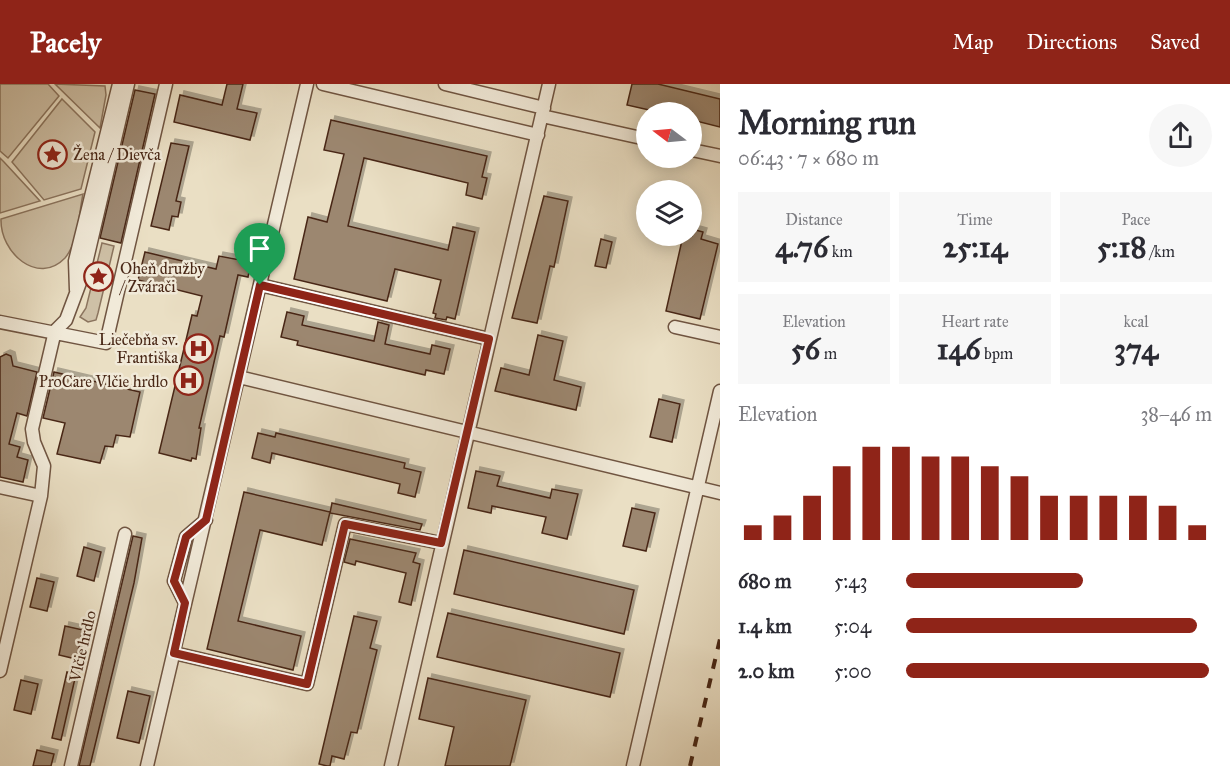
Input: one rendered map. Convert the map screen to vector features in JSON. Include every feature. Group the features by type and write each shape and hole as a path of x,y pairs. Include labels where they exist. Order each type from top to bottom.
{"street":[{"path":"76,294 75,261 119,84"},
{"path":"0,671 41,496 44,466 34,442 32,429 55,331 66,320 87,260 128,84"},
{"path":"0,322 55,331 106,343 166,84"},
{"path":"147,766 307,84"},
{"path":"323,84 538,135"},
{"path":"445,84 636,136"},
{"path":"391,766 549,84"},
{"path":"702,152 720,156"},
{"path":"260,285 489,339"},
{"path":"675,327 720,337"},
{"path":"239,377 720,493"},
{"path":"633,766 720,391"},
{"path":"0,487 41,496"},
{"path":"174,653 307,684 345,524 441,543"},
{"name":"Vlčie hrdlo","path":"72,766 125,534"}],"shaded area":[{"path":"0,84 48,84 59,96 8,158 0,151"},
{"path":"55,84 105,86 106,95 100,128"},
{"path":"62,99 95,132 81,189 44,200 12,162"},
{"path":"0,158 4,162 40,201 0,213"},
{"path":"83,194 73,244 65,258 54,266 43,268 33,267 14,254 2,232 1,219"},
{"path":"102,243 114,246 96,320 88,322 80,317 86,308"}],"building":[{"path":"227,84 243,84 237,109 257,113 250,140 174,122 180,95 222,105"},
{"path":"632,84 658,84 720,99 720,127 702,122 702,102 636,102 636,107 627,105"},
{"path":"135,90 155,94 121,243 100,238"},
{"path":"331,120 487,156 482,177 487,178 482,199 466,195 468,183 364,158 348,226 448,250 453,227 475,232 455,319 435,318 436,314 433,313 441,280 395,269 387,301 294,279 308,217 327,222 344,154 324,150"},
{"path":"171,143 189,146 176,201 181,202 178,217 172,216 169,230 151,226"},
{"path":"544,196 568,201 554,267 550,266 537,323 512,318"},
{"path":"601,239 612,242 606,268 595,266"},
{"path":"702,239 718,244 700,319 666,311 681,246 702,246"},
{"path":"145,252 216,269 219,256 251,262 248,277 238,275 224,337 220,336 199,428 201,428 196,459 192,458 191,461 159,453 192,315 197,316 202,296 138,280"},
{"path":"287,312 304,316 302,325 374,341 378,322 389,325 385,344 430,354 432,345 450,349 444,374 426,370 425,375 297,345 298,341 281,337"},
{"path":"538,335 563,341 554,380 581,387 576,410 495,391 501,368 529,375"},
{"path":"6,354 11,356 13,366 37,372 27,416 17,413 9,444 20,447 17,457 28,460 23,482 0,477 0,357"},
{"path":"54,372 140,392 130,437 116,435 113,447 105,446 100,463 57,454 65,423 43,418"},
{"path":"659,399 680,404 672,442 650,437"},
{"path":"258,433 275,437 276,433 405,463 404,468 421,472 415,497 398,493 400,484 272,453 270,463 252,458"},
{"path":"476,471 500,476 497,486 550,498 552,489 578,494 567,539 542,533 546,517 492,506 491,513 468,508"},
{"path":"244,492 330,512 322,545 260,530 238,621 301,636 293,670 207,649"},
{"path":"332,503 422,524 420,530 330,513"},
{"path":"632,508 655,513 646,551 623,546"},
{"path":"133,536 142,538 134,583 90,766 79,766"},
{"path":"350,539 416,553 413,562 420,564 411,605 399,602 406,573 356,561 355,565 344,562"},
{"path":"84,547 101,552 94,581 77,576"},
{"path":"464,550 634,590 624,634 454,594"},
{"path":"37,578 54,582 47,611 30,607"},
{"path":"448,613 620,653 610,697 437,657"},
{"path":"354,616 377,621 370,648 377,650 357,733 351,732 344,759 332,756 330,766 327,766 319,764"},
{"path":"65,626 83,630 76,659 59,655"},
{"path":"67,672 76,674 61,740 52,738"},
{"path":"428,678 526,700 510,766 445,766 454,727 419,719"},
{"path":"21,680 38,684 31,714 14,710"},
{"path":"128,691 150,696 139,743 117,738"},
{"path":"37,750 54,754 51,766 33,766"}],"railway":[{"path":"690,766 720,639"}],"place":[{"name":"Žena / Dievča","path":"52,154"},
{"name":"Oheň družby / Zvárači","path":"99,277"},
{"name":"Liečebňa sv. Františka","path":"199,348"},
{"name":"ProCare Vlčie hrdlo","path":"189,381"}],"route":[{"path":"260,285 489,339 441,543 345,524 307,684 174,653 185,603 174,581 186,537 206,520 260,285"}]}
